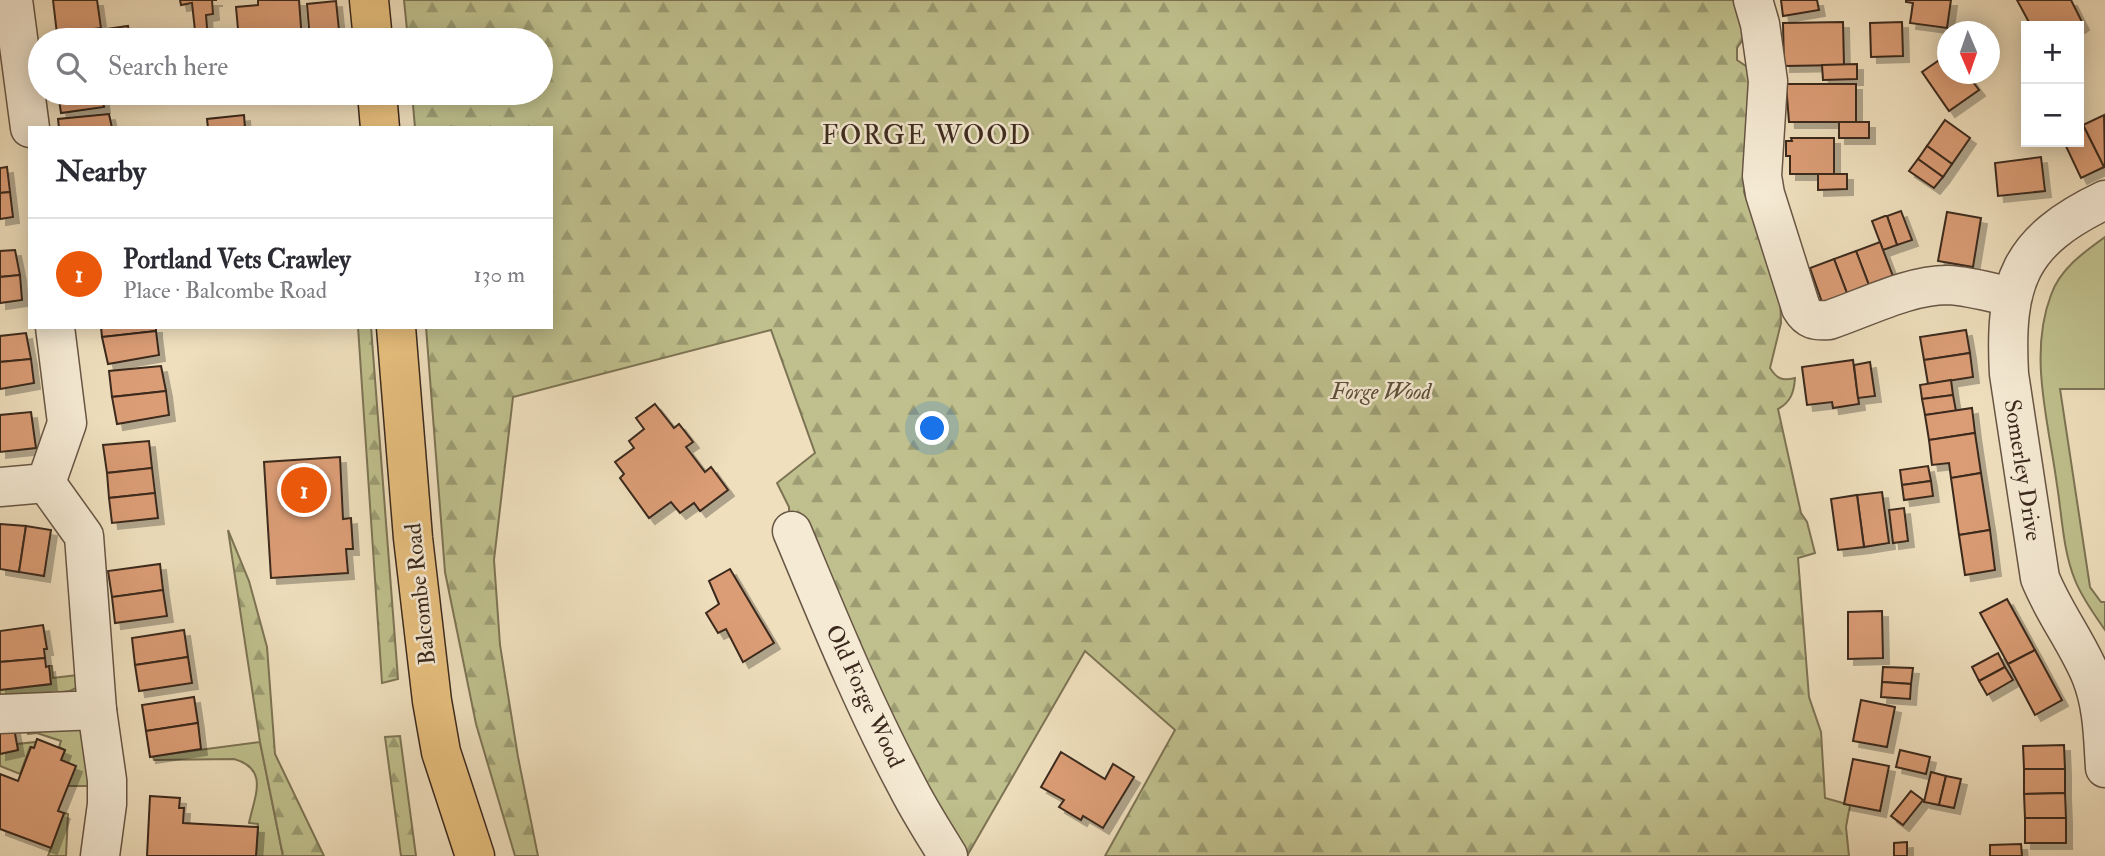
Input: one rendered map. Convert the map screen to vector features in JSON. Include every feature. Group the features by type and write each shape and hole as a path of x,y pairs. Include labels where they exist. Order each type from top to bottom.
{"main road":[{"path":"369,0 372,28"},
{"path":"378,105 380,126"},
{"name":"Balcombe Road","path":"396,329 413,538 432,701 441,752 475,856"},
{"path":"441,752 450,856"}],"street":[{"path":"13,0 20,124"},
{"path":"1753,0 1762,37 1768,81 1762,176 1765,194 1806,317 1816,321 1829,320 1922,287 1973,287 2011,297"},
{"name":"Somerley Drive","path":"2105,200 2063,224 2029,257 2018,276 2011,297 2008,323 2009,374 2040,579 2091,675 2103,726 2105,768"},
{"path":"46,483 67,423 55,329"},
{"path":"0,487 46,483"},
{"path":"46,483 84,536 97,710 107,780 107,804 100,856"},
{"name":"Old Forge Wood","path":"792,531 836,639 870,710 907,787 948,856"},
{"path":"0,714 97,710"}],"green space":[{"name":"Forge Wood","path":"404,0 1733,0 1746,35 1737,48 1737,60 1753,71 1744,192 1780,294 1781,323 1770,368 1780,378 1795,378 1791,396 1778,409 1801,513 1807,522 1815,553 1798,558 1809,697 1821,732 1825,798 1850,805 1846,827 1849,856 1105,856 1175,730 1085,651 967,856 948,856 789,520 789,507 777,483 815,453 771,330 513,397 494,560 500,645 518,757 538,856 515,856 476,724 445,572 426,329 553,329 553,126 415,126 413,105 553,105 553,28 407,28"},
{"path":"2105,237 2105,389 2060,389 2090,587 2101,602 2105,602 2105,630 2081,593 2068,557 2042,390 2041,341 2044,318 2060,277"},
{"path":"358,329 371,329 398,679 382,683"},
{"path":"228,530 249,581 267,647 275,754 324,856 283,856 260,742"},
{"path":"49,666 52,666 53,678 78,675 76,688 0,701 0,690 51,684"},
{"path":"82,725 91,786 68,786 61,760 65,750 59,747 61,741 37,733 28,734 27,727"},
{"path":"400,736 416,856 401,856 385,737"},
{"path":"36,742 34,748 30,747 20,774 0,766 0,754 18,750 17,744"},
{"path":"260,742 283,856 256,856 258,824 249,823 257,784 252,769 245,763 234,759 154,760 153,756"},
{"path":"64,813 68,814 66,856 48,856"}],"building":[{"path":"53,0 97,0 101,28 56,28"},
{"path":"180,0 212,0 213,14 206,15 207,28 195,28 192,3 181,5"},
{"path":"258,0 299,0 301,28 238,28 236,7 258,5"},
{"path":"1781,0 1817,0 1819,10 1783,16"},
{"path":"1951,0 1948,21 1937,21 1937,27 1910,23 1913,3 1906,2"},
{"path":"2017,0 2071,0 2082,21 2028,21"},
{"path":"336,1 339,28 309,28 307,4"},
{"path":"1843,22 1844,65 1784,66 1783,23"},
{"path":"1902,22 1903,56 1871,57 1870,23"},
{"path":"1937,62 1937,84 1974,84 1979,90 1949,111 1922,72"},
{"path":"1857,64 1857,79 1823,80 1822,65"},
{"path":"1786,84 1856,84 1856,122 1789,122"},
{"path":"60,105 104,105 104,107 61,113"},
{"path":"109,114 112,126 59,126 58,119"},
{"path":"244,115 245,126 208,126 207,119"},
{"path":"2104,115 2104,167 2084,127 2084,125"},
{"path":"1945,120 1970,138 1952,164 1927,146"},
{"path":"1839,122 1869,122 1869,138 1839,138"},
{"path":"2084,127 2104,167 2081,178 2066,147 2084,147"},
{"path":"1791,138 1834,138 1834,174 1790,174 1790,156 1786,156 1786,141 1792,141"},
{"path":"1927,146 1952,164 1943,177 1918,159"},
{"path":"2041,157 2045,191 1998,196 1995,163"},
{"path":"1918,159 1943,177 1934,188 1909,171"},
{"path":"7,167 10,192 0,193 0,168"},
{"path":"1818,174 1847,174 1847,189 1818,190"},
{"path":"10,192 13,217 0,219 0,193"},
{"path":"1901,211 1912,240 1897,245 1887,216"},
{"path":"1947,212 1981,218 1973,267 1938,261"},
{"path":"1885,216 1897,245 1883,250 1872,221"},
{"path":"1880,242 1894,279 1870,288 1856,251"},
{"path":"15,250 20,275 0,277 0,251"},
{"path":"1856,251 1870,288 1848,296 1834,259"},
{"path":"1834,259 1848,296 1823,305 1810,268"},
{"path":"20,275 22,300 0,303 0,277"},
{"path":"101,329 156,329 156,331 102,337"},
{"path":"1966,330 1970,353 1924,360 1920,337"},
{"path":"156,331 159,355 108,364 102,337"},
{"path":"26,333 31,359 0,362 0,336"},
{"path":"1970,353 1973,377 1928,384 1924,360"},
{"path":"31,359 34,383 0,389 0,362"},
{"path":"1853,360 1859,404 1833,408 1832,402 1807,405 1802,367"},
{"path":"1870,362 1875,396 1858,398 1854,365"},
{"path":"161,366 166,391 112,397 109,371"},
{"path":"1951,380 1953,395 1922,399 1920,385"},
{"path":"166,391 169,415 117,424 112,397"},
{"path":"1953,395 1956,411 1925,415 1922,399"},
{"path":"655,404 674,428 679,424 693,442 686,447 705,472 711,467 728,490 700,511 694,503 680,513 671,502 649,518 620,478 624,474 615,462 634,448 629,441 644,429 636,418"},
{"path":"1972,408 1975,433 1929,440 1925,415"},
{"path":"31,412 36,448 0,452 0,415"},
{"path":"1975,433 1981,473 1951,478 1949,463 1932,465 1929,440"},
{"path":"149,441 152,468 107,473 103,445"},
{"path":"340,457 343,519 351,518 353,549 346,549 348,573 271,578 264,462"},
{"path":"1928,466 1931,481 1902,485 1900,470"},
{"path":"152,468 155,493 109,498 107,473"},
{"path":"1981,473 1990,530 1959,535 1951,478"},
{"path":"1931,481 1933,496 1904,500 1902,485"},
{"path":"1882,492 1889,543 1864,547 1857,495"},
{"path":"155,493 158,518 112,523 109,498"},
{"path":"1857,495 1864,547 1838,550 1831,499"},
{"path":"1904,508 1908,541 1893,543 1889,510"},
{"path":"0,524 26,526 19,572 0,569"},
{"path":"26,526 51,530 44,576 19,572"},
{"path":"1990,530 1995,570 1965,575 1959,535"},
{"path":"160,564 163,590 112,597 108,571"},
{"path":"730,569 774,643 743,662 726,629 718,633 706,613 719,604 709,581"},
{"path":"163,590 167,616 115,623 112,597"},
{"path":"2007,599 2035,650 2008,664 1980,613"},
{"path":"1882,611 1883,658 1848,659 1848,612"},
{"path":"43,625 47,649 44,649 45,658 0,662 0,631"},
{"path":"184,630 188,657 135,665 132,638"},
{"path":"2035,650 2062,700 2035,715 2008,664"},
{"path":"1998,653 2005,667 1979,681 1972,667"},
{"path":"188,657 192,683 139,691 135,665"},
{"path":"45,658 51,684 0,690 0,662"},
{"path":"1883,667 1913,668 1911,684 1882,682"},
{"path":"2005,667 2013,680 1987,695 1979,681"},
{"path":"1882,682 1911,684 1910,699 1881,697"},
{"path":"194,697 198,723 146,731 142,705"},
{"path":"1861,700 1895,707 1887,747 1853,741"},
{"path":"198,723 201,749 150,757 146,731"},
{"path":"14,728 18,750 0,754 0,731"},
{"path":"37,739 65,750 61,760 76,766 58,811 64,813 51,848 0,829 0,774 18,781 31,747 34,748"},
{"path":"2064,745 2065,769 2024,769 2023,746"},
{"path":"1900,750 1930,757 1926,774 1896,767"},
{"path":"1061,752 1105,779 1113,764 1134,777 1103,828 1083,816 1081,820 1059,807 1064,800 1041,787"},
{"path":"1853,759 1889,766 1880,811 1844,804"},
{"path":"2024,769 2065,769 2065,793 2024,794"},
{"path":"1931,772 1946,776 1939,805 1924,802"},
{"path":"1946,776 1961,779 1954,808 1939,805"},
{"path":"1911,791 1923,800 1903,825 1891,816"},
{"path":"2065,793 2066,818 2025,818 2024,794"},
{"path":"150,796 180,798 179,808 184,808 183,823 258,827 256,856 147,856"},
{"path":"2025,818 2066,818 2066,843 2025,843"},
{"path":"1907,842 1907,856 1894,856 1894,843"},
{"path":"2021,844 2022,856 1990,856 1990,845"}],"place":[{"name":"Portland Vets Crawley","path":"304,490"}],"district":[{"name":"FORGE WOOD","path":"927,136"}]}
